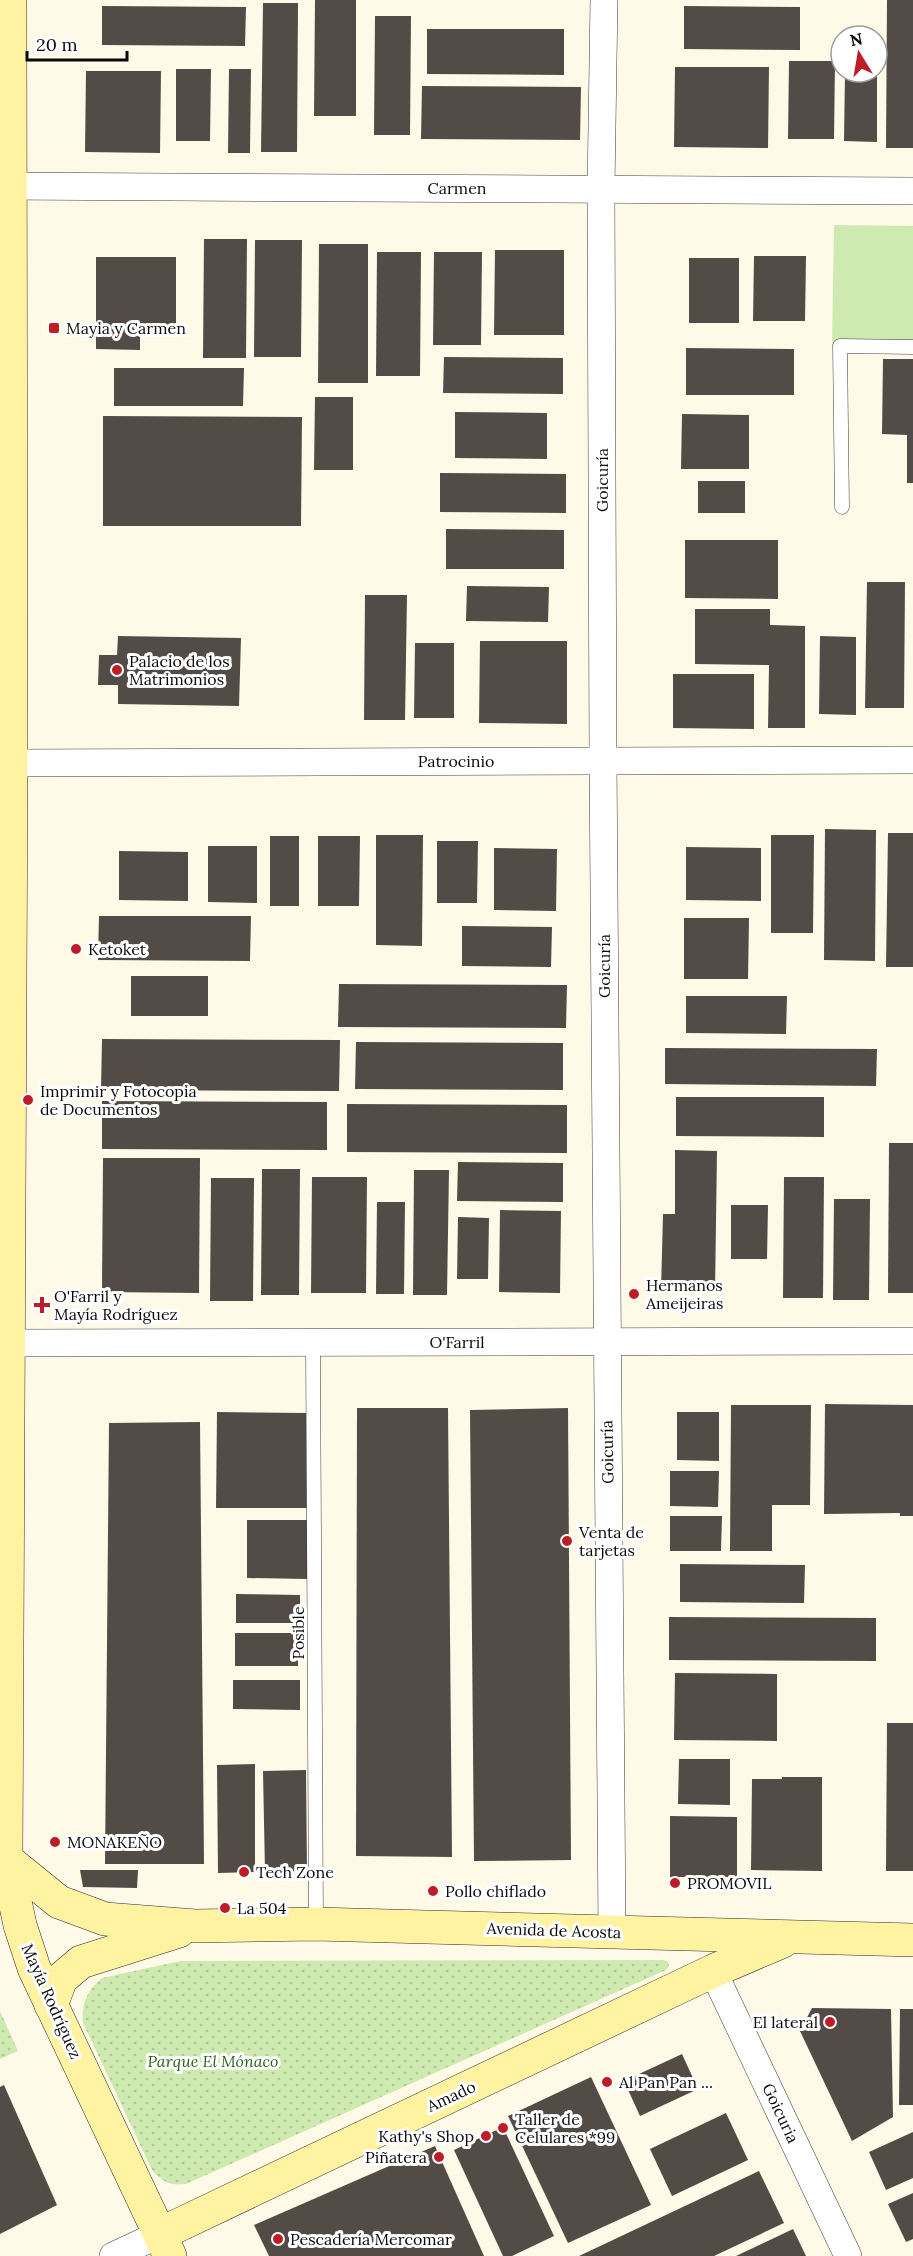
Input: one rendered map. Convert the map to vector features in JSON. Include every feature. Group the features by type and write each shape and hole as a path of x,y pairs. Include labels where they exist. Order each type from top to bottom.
{"main road":[{"name":"Mayía Rodríguez","path":"10,0 5,186 6,1859 20,1925 34,1968 165,2245"},
{"name":"Avenida de Acosta","path":"6,1859 59,1902 105,1919 195,1926 316,1924 913,1940"},
{"name":"Avenida de Acosta","path":"51,2005 61,1979 81,1962 195,1926"},
{"name":"Amado","path":"165,2245 713,1971 790,1938"}],"street":[{"name":"Goicuría","path":"604,0 601,189 603,760 612,1931"},
{"name":"Carmen","path":"5,186 913,191"},
{"name":"Patrocinio","path":"5,764 913,760"},
{"name":"O'Farril","path":"4,1343 913,1341"},
{"name":"Goicuria","path":"713,1971 848,2256"},
{"name":"Amado","path":"113,2256 165,2245"}],"lane":[{"path":"842,507 840,346 913,347"},
{"name":"Posible","path":"313,1343 316,1924"}],"green space":[{"path":"834,225 913,226 913,347 832,346"},
{"name":"Parque El Mónaco","path":"664,1960 669,1966 666,1970 186,2184 167,2182 159,2178 152,2170 83,2023 86,1998 102,1978 180,1961"},
{"path":"0,2011 18,2051 0,2059"}],"building":[{"path":"315,0 356,0 356,116 314,116"},
{"path":"887,0 913,0 913,148 886,148 886,84 889,84 889,24 887,24"},
{"path":"263,3 298,3 297,152 261,152"},
{"path":"102,6 246,7 245,46 102,45"},
{"path":"684,6 800,7 800,50 684,49"},
{"path":"375,16 411,16 410,135 374,135"},
{"path":"427,29 564,29 564,75 427,74"},
{"path":"789,61 829,61 829,84 835,84 834,139 788,139"},
{"path":"675,67 769,67 768,148 674,147"},
{"path":"176,69 211,69 210,141 176,141"},
{"path":"229,69 251,69 250,153 228,153"},
{"path":"86,71 161,71 160,153 85,152"},
{"path":"845,84 877,84 877,142 844,141"},
{"path":"422,86 581,87 580,140 421,139"},
{"path":"204,239 247,239 246,358 203,358"},
{"path":"255,240 302,240 301,357 254,357"},
{"path":"319,244 368,244 368,383 318,383"},
{"path":"495,250 564,250 564,335 494,335"},
{"path":"377,252 421,252 420,376 376,376"},
{"path":"434,252 482,252 481,345 433,345"},
{"path":"754,256 806,256 805,321 753,321"},
{"path":"96,257 176,257 176,328 140,328 140,350 96,349"},
{"path":"689,258 739,258 739,323 689,323"},
{"path":"686,348 794,349 794,395 686,395"},
{"path":"444,357 563,358 563,394 443,393"},
{"path":"883,359 913,359 913,483 907,483 907,435 882,434"},
{"path":"114,368 244,368 243,406 114,406"},
{"path":"315,397 353,397 353,470 314,470"},
{"path":"455,412 547,413 547,459 455,458"},
{"path":"682,414 749,415 749,469 681,469"},
{"path":"103,416 302,417 301,526 103,526"},
{"path":"440,473 566,474 566,513 440,512"},
{"path":"698,481 745,481 745,513 698,513"},
{"path":"446,529 564,530 564,569 446,569"},
{"path":"685,540 778,540 778,599 685,598"},
{"path":"867,582 905,582 904,708 865,708"},
{"path":"467,586 549,587 548,622 466,621"},
{"path":"365,595 407,595 405,720 364,720"},
{"path":"695,609 770,609 770,625 805,626 805,728 768,728 769,665 695,664"},
{"path":"118,636 241,638 239,706 118,704 118,685 98,685 99,655 117,655"},
{"path":"820,636 856,637 856,715 819,714"},
{"path":"480,641 567,641 567,724 479,723"},
{"path":"415,643 454,643 454,718 414,718"},
{"path":"673,674 754,674 754,729 673,728"},
{"path":"825,829 876,830 875,961 824,960"},
{"path":"888,833 913,833 913,967 886,967"},
{"path":"376,835 423,835 422,946 376,945"},
{"path":"771,835 814,835 813,933 771,933"},
{"path":"270,836 299,836 299,906 270,906"},
{"path":"318,836 360,836 359,906 318,906"},
{"path":"437,841 478,841 477,903 437,903"},
{"path":"208,846 257,846 257,903 208,902"},
{"path":"686,847 761,848 761,901 686,900"},
{"path":"494,848 557,849 556,911 494,910"},
{"path":"119,851 188,852 188,901 119,900"},
{"path":"99,916 251,916 250,961 98,960"},
{"path":"684,918 749,918 748,979 684,979"},
{"path":"462,926 552,927 551,967 462,966"},
{"path":"131,976 208,976 208,1016 131,1016"},
{"path":"339,984 567,985 566,1028 338,1027"},
{"path":"686,996 787,996 786,1034 686,1033"},
{"path":"102,1039 340,1040 339,1091 101,1090"},
{"path":"356,1042 563,1043 563,1090 355,1089"},
{"path":"665,1048 877,1049 876,1086 665,1084"},
{"path":"676,1097 824,1097 824,1137 676,1136"},
{"path":"102,1101 327,1102 327,1150 102,1149"},
{"path":"347,1104 567,1105 567,1153 347,1152"},
{"path":"889,1143 913,1143 913,1293 888,1293"},
{"path":"675,1150 717,1151 715,1292 661,1291 663,1214 675,1214"},
{"path":"103,1158 200,1158 199,1293 102,1292"},
{"path":"458,1162 563,1163 563,1202 457,1201"},
{"path":"262,1169 300,1169 299,1295 261,1295"},
{"path":"414,1170 449,1170 447,1295 413,1295"},
{"path":"312,1177 367,1177 366,1293 311,1293"},
{"path":"784,1177 824,1177 823,1298 783,1298"},
{"path":"211,1178 254,1178 253,1301 210,1301"},
{"path":"834,1199 870,1199 869,1300 833,1300"},
{"path":"377,1202 405,1202 404,1294 376,1294"},
{"path":"731,1205 768,1205 767,1259 731,1259"},
{"path":"500,1210 561,1211 560,1293 499,1292"},
{"path":"458,1217 489,1218 488,1279 457,1279"},
{"path":"825,1404 913,1405 913,1516 900,1516 900,1513 824,1514"},
{"path":"731,1405 811,1405 810,1505 772,1505 772,1551 730,1551"},
{"path":"357,1408 448,1408 452,1857 356,1856"},
{"path":"568,1408 571,1860 474,1861 470,1410"},
{"path":"217,1412 308,1413 307,1508 216,1508"},
{"path":"677,1412 719,1412 719,1461 677,1460"},
{"path":"200,1422 204,1864 105,1864 109,1423"},
{"path":"670,1471 719,1471 718,1507 670,1506"},
{"path":"670,1516 722,1516 721,1551 670,1551"},
{"path":"247,1520 307,1520 307,1579 247,1578"},
{"path":"680,1564 805,1565 804,1603 680,1602"},
{"path":"236,1594 300,1595 300,1623 236,1623"},
{"path":"669,1617 876,1618 876,1661 669,1660"},
{"path":"235,1633 298,1633 298,1666 235,1666"},
{"path":"675,1673 777,1674 777,1741 674,1740"},
{"path":"233,1680 300,1680 300,1710 233,1709"},
{"path":"887,1723 913,1723 913,1871 886,1871"},
{"path":"679,1759 730,1759 730,1805 678,1804"},
{"path":"255,1764 255,1872 218,1873 217,1765"},
{"path":"306,1770 307,1871 265,1872 263,1771"},
{"path":"782,1777 822,1777 822,1871 751,1870 752,1779 782,1779"},
{"path":"670,1816 737,1817 737,1877 670,1877"},
{"path":"80,1870 138,1870 137,1888 83,1887"},
{"path":"812,2008 891,2009 893,2117 852,2141 800,2031"},
{"path":"900,2009 913,2009 913,2105 899,2105"},
{"path":"682,2054 698,2089 640,2116 624,2081"},
{"path":"591,2077 651,2205 568,2243 508,2116"},
{"path":"4,2085 57,2205 0,2234 0,2087"},
{"path":"726,2113 748,2160 672,2196 650,2149"},
{"path":"503,2127 554,2236 512,2256 503,2256 454,2150"},
{"path":"913,2132 913,2178 886,2190 869,2152"},
{"path":"435,2146 484,2256 269,2256 254,2225"},
{"path":"759,2171 784,2223 714,2256 579,2256"},
{"path":"913,2193 913,2239 906,2242 888,2204"},
{"path":"793,2229 806,2256 736,2256"}],"place":[{"name":"Mayia y Carmen","path":"54,328"},
{"name":"Palacio de los Matrimonios","path":"117,670"},
{"name":"Ketoket","path":"76,949"},
{"name":"Imprimir y Fotocopia de Documentos","path":"28,1100"},
{"name":"Hermanos Ameijeiras","path":"634,1294"},
{"name":"O'Farril y Mayía Rodríguez","path":"42,1305"},
{"name":"Venta de tarjetas","path":"567,1541"},
{"name":"MONAKEÑO","path":"55,1842"},
{"name":"Tech Zone","path":"244,1872"},
{"name":"PROMOVIL","path":"675,1883"},
{"name":"Pollo chiflado","path":"433,1891"},
{"name":"La 504","path":"225,1908"},
{"name":"El lateral","path":"830,2022"},
{"name":"Al Pan Pan ...","path":"607,2082"},
{"name":"Taller de Celulares *99","path":"503,2128"},
{"name":"Kathy's Shop","path":"486,2136"},
{"name":"Piñatera","path":"439,2157"},
{"name":"Pescadería Mercomar","path":"278,2239"}]}
